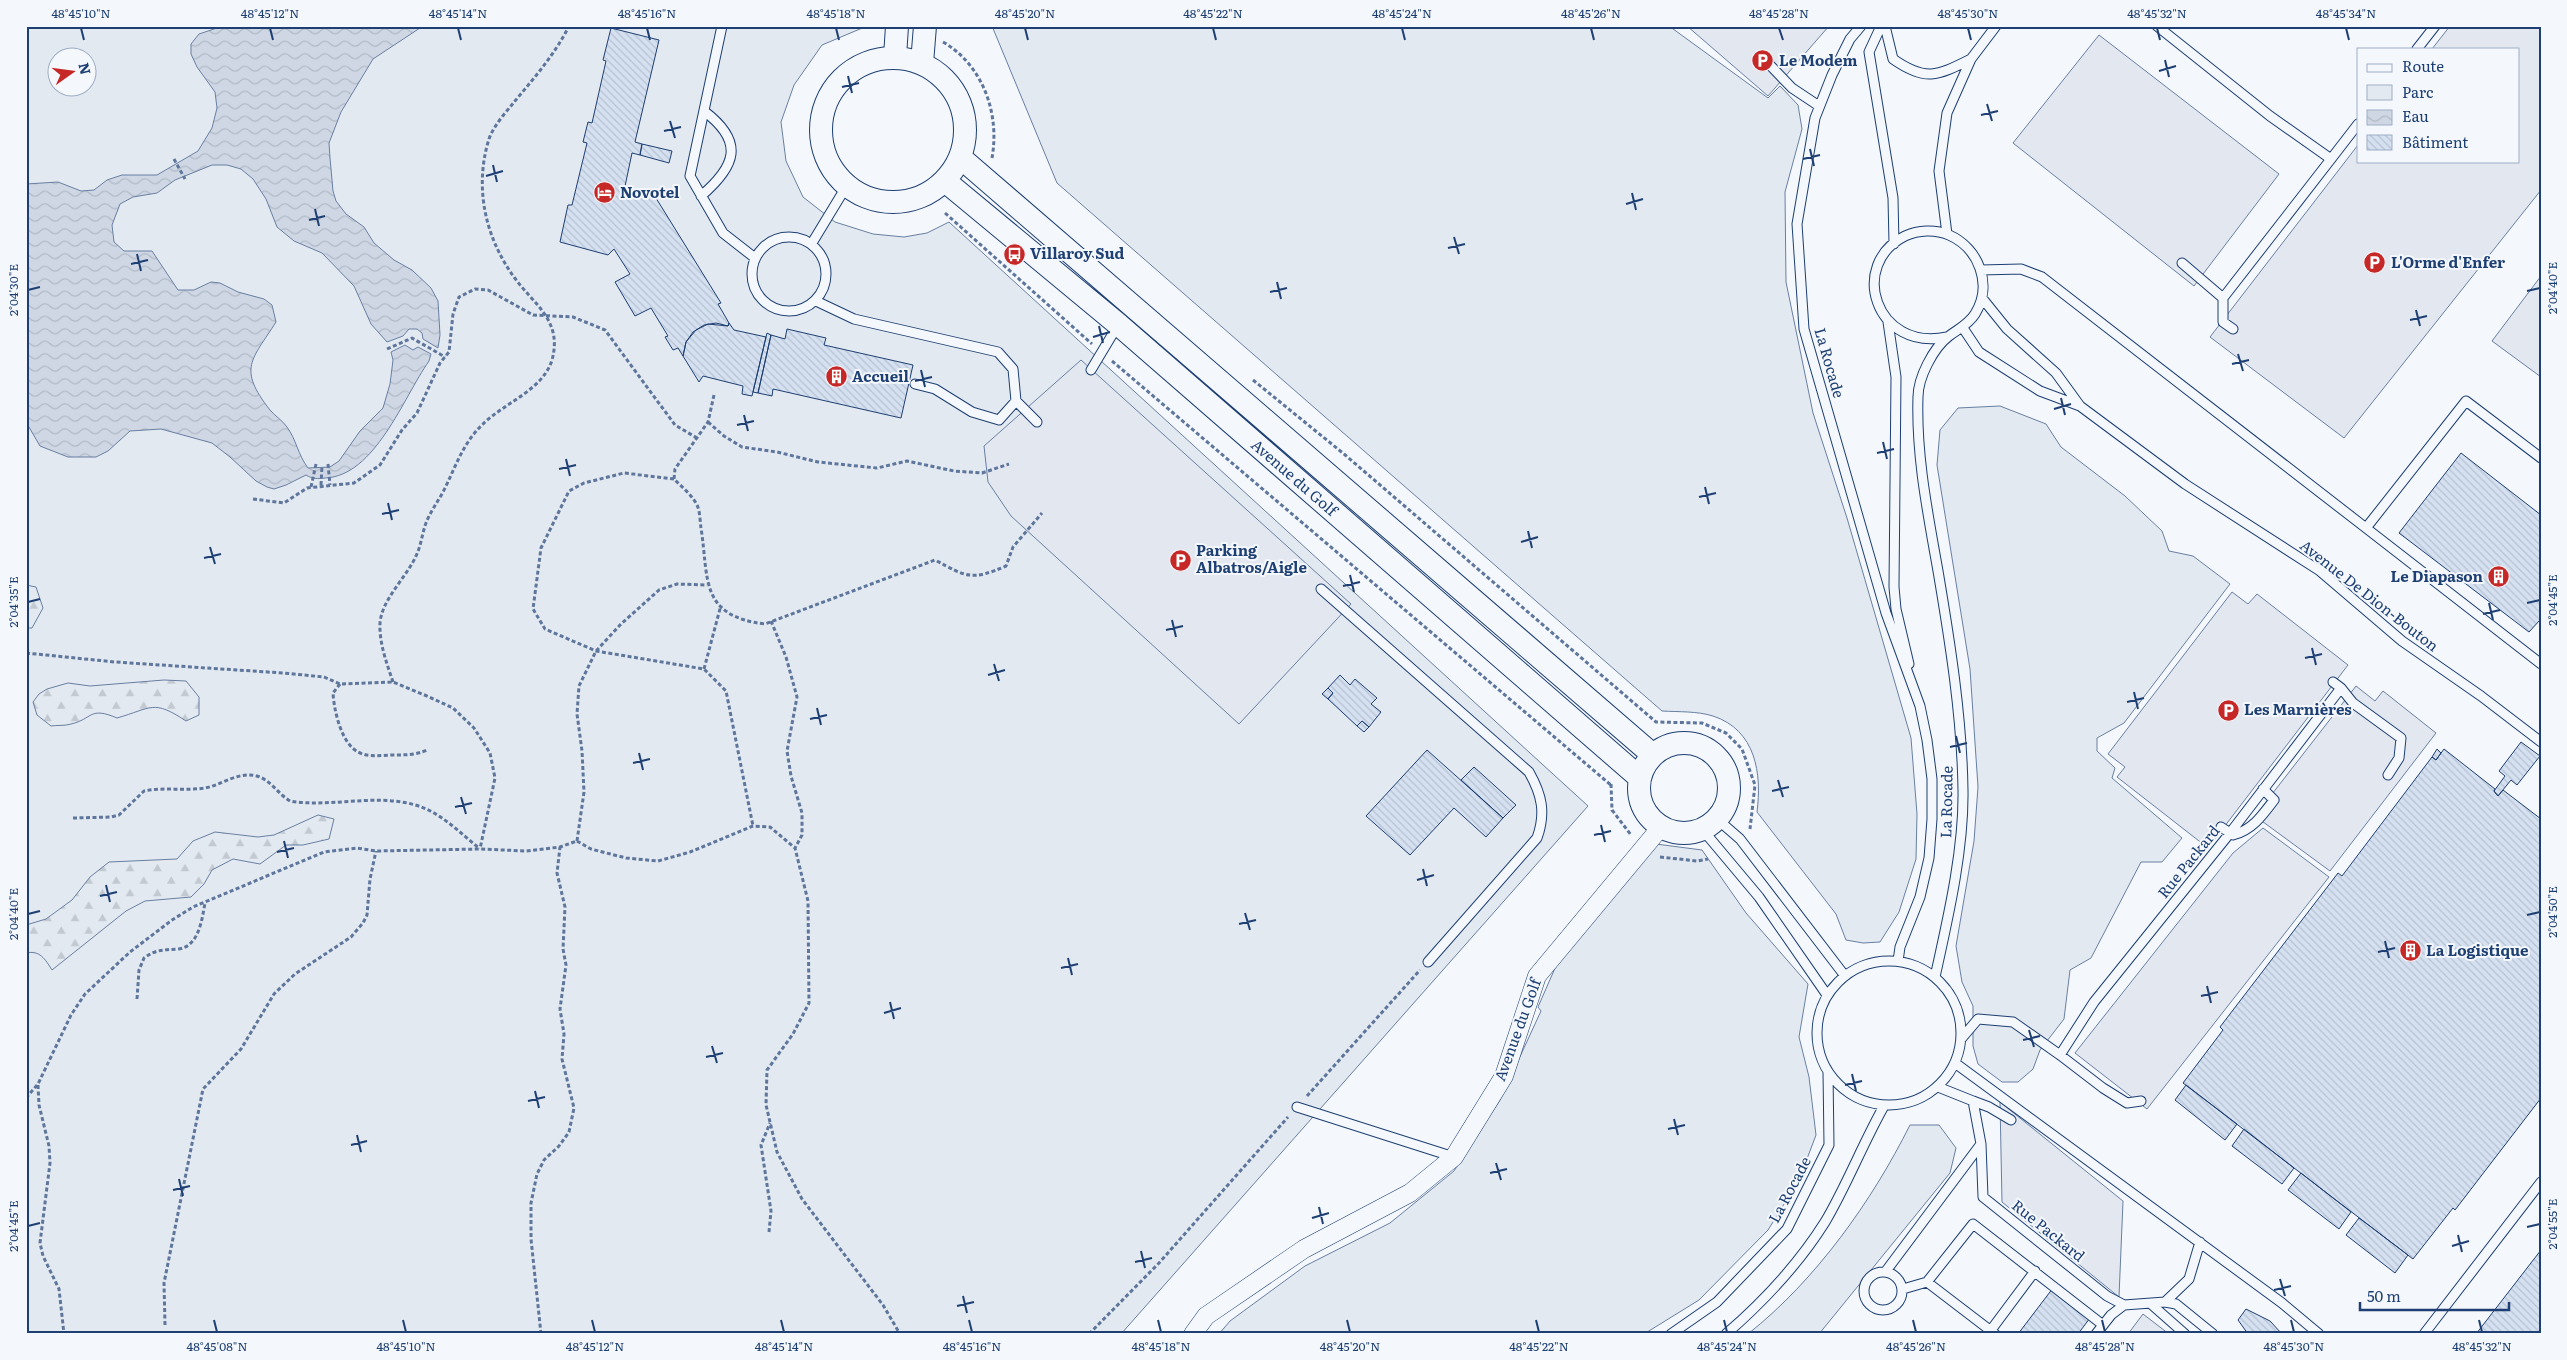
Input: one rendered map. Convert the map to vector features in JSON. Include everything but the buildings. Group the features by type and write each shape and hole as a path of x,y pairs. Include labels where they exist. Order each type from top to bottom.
{"street":[{"path":"895,57 897,26"},
{"path":"922,63 932,33"},
{"path":"895,57 922,63 946,80 956,92 964,113 966,136 961,158 945,181 927,194 906,202 884,202 863,196 846,187 829,164 822,140 822,115 831,92 848,73 870,61 895,57"},
{"name":"Avenue du Golf","path":"961,158 1653,755"},
{"name":"Avenue du Golf","path":"945,181 1119,325 1640,778"},
{"path":"1681,743 1706,749 1718,759 1726,773 1729,788 1726,803 1710,824 1691,833 1676,832 1661,827 1649,817 1640,797 1640,778 1646,763 1653,755 1666,746 1681,743"},
{"name":"Avenue du Golf","path":"1193,1334 1206,1316 1296,1255 1410,1193 1454,1156 1504,1076 1537,976 1661,827"}],"lane":[{"path":"722,26 690,176 722,233 755,258"},
{"name":"La Rocade","path":"1861,26 1850,39 1815,118 1797,224 1804,329 1886,613 1920,706"},
{"path":"1881,26 1869,52 1893,198 1894,244"},
{"path":"1885,26 1893,59 1911,72 1928,75 1950,70 1971,59"},
{"path":"1947,234 1939,171 1947,113 1971,59 1996,26"},
{"path":"2157,26 2270,116 2330,159"},
{"path":"2418,48 2435,26"},
{"path":"1767,62 1792,88 1820,106"},
{"path":"701,196 721,179 731,159 730,142 719,122 704,111"},
{"path":"2233,329 2223,322 2223,298 2357,125"},
{"path":"812,243 846,187"},
{"path":"1933,231 1947,234 1962,242 1974,254 1981,270 1982,298 1975,314 1963,328 1947,337 1931,340 1915,338 1900,332 1888,322 1878,307 1874,290 1876,273 1882,257 1894,244 1905,236 1933,231"},
{"path":"790,236 812,243 825,260 827,282 816,301 798,311 777,310 760,298 751,279 755,258 769,241 790,236"},
{"path":"2182,263 2223,298"},
{"path":"1981,270 2021,269 2042,277 2541,664"},
{"name":"Avenue De Dion-Bouton","path":"1982,298 2007,329 2056,373 2080,406"},
{"path":"816,301 854,319 998,352 1013,369 1016,401 1037,422"},
{"name":"La Rocade","path":"1888,322 1896,376 1896,609 1920,706 1932,780 1929,858 1920,897 1900,947 1898,961"},
{"path":"1092,370 1119,325"},
{"name":"Avenue De Dion-Bouton","path":"1963,328 1979,352 1992,361 2040,391 2080,406 2185,484 2320,571 2402,641 2481,696 2541,742"},
{"name":"La Rocade","path":"1935,977 1959,855 1964,788 1955,686 1920,463 1918,391 1925,369 1947,337"},
{"path":"914,384 935,388 972,412 999,420 1016,401"},
{"path":"2366,528 2466,401 2541,458"},
{"path":"1321,589 1529,772 1538,788 1543,806 1542,822 1537,838 1428,962"},
{"path":"2333,682 2341,688 2353,703 2401,738 2399,758 2388,775"},
{"name":"Rue Packard","path":"2060,1055 2094,1002 2230,833 2341,688"},
{"path":"2221,827 2233,835 2246,832 2276,800 2263,790"},
{"path":"1710,824 1740,839 1845,976"},
{"path":"1710,824 1827,995"},
{"path":"1879,961 1898,961 1918,966 1935,977 1949,992 1958,1010 1961,1039 1955,1063 1938,1088 1922,1099 1903,1105 1884,1106 1855,1097 1842,1089 1828,1072 1817,1042 1820,1010 1827,995 1845,976 1861,966 1879,961"},
{"path":"1961,1039 1978,1019 2013,1022 2103,1088 2127,1103 2141,1101"},
{"path":"1955,1063 2282,1303 2319,1334"},
{"name":"La Rocade","path":"1671,1334 1716,1302 1787,1229 1829,1145 1828,1072"},
{"path":"1938,1088 1989,1107 2011,1120"},
{"name":"Rue Packard","path":"1973,1101 1981,1144 1984,1197 2107,1296 2124,1305"},
{"path":"1726,1334 1780,1283 1805,1252 1826,1221 1884,1106"},
{"path":"1297,1107 1454,1156"},
{"path":"1886,1272 1981,1144"},
{"path":"2424,1334 2541,1182"},
{"path":"1903,1289 1927,1282 1973,1224 2103,1325"},
{"path":"2165,1302 2189,1278 2200,1242"},
{"path":"1927,1282 1993,1332 2035,1271"},
{"path":"1880,1272 1895,1275 1903,1289 1901,1300 1891,1309 1881,1310 1869,1304 1864,1291 1868,1279 1880,1272"},
{"path":"2096,1334 2124,1305 2165,1302 2176,1304 2214,1334"},
{"path":"2151,1304 2185,1334"}],"path":[{"path":"393,682 384,653 380,623 385,602 403,580 417,555 427,521 446,487 463,447 482,424 505,405 536,385 552,360 554,332 547,315 514,278 498,250 488,224 482,196 485,157 490,137 500,121 544,66 569,26"},
{"path":"932,33 953,48 977,74 992,110 994,144 992,160 1000,165"},
{"path":"174,158 185,179"},
{"path":"945,213 1102,352 1612,784 1612,810 1630,835"},
{"path":"253,499 284,503 311,487 354,483 373,472 385,460 402,430 417,412 449,352 455,305 459,298 469,291 488,290 533,315 573,317 605,330 675,426 697,438"},
{"path":"387,349 412,338 445,357"},
{"path":"449,352 455,354"},
{"path":"1245,373 1344,454 1656,722 1702,723 1726,733 1742,749 1755,785 1750,832"},
{"path":"674,478 675,469 708,422 714,395"},
{"path":"708,422 724,436 742,447 777,452 818,462 877,468 907,461 954,471 982,472 1009,464"},
{"path":"311,487 316,464"},
{"path":"328,464 330,485"},
{"path":"321,485 322,466"},
{"path":"752,826 726,691 704,669 596,650 546,629 533,609 541,548 569,491 584,483 624,473 674,478 698,506 705,552 707,585 713,597 728,613 752,622 765,624 935,560 964,576 984,575 1006,566 1013,547 1042,513"},
{"path":"577,841 584,792 582,751 577,714 579,686 596,650 621,624 659,590 677,584 707,585"},
{"path":"704,669 721,605"},
{"path":"771,621 786,657 797,697 787,751 791,776 802,813 802,835 795,848"},
{"path":"26,653 124,663 324,677 340,684 393,682 453,708 474,728 490,753 495,778 480,849"},
{"path":"340,684 333,692 335,713 344,734 356,752 369,756 418,754 428,750"},
{"path":"73,818 111,817 119,814 144,790 206,788 246,775 256,776 268,781 281,796 290,801 394,802 422,808 435,813 480,849"},
{"path":"577,841 590,849 626,858 658,861 690,852 752,826 770,827 795,848 808,901 809,1003 793,1034 767,1070 766,1105 777,1152 802,1199 883,1304 900,1334"},
{"path":"26,1098 38,1084 71,1015 97,981 172,920 205,903 324,852 357,848 376,851 480,849 526,851 560,847 577,841"},
{"path":"541,1334 531,1239 531,1203 538,1174 544,1160 559,1146 568,1132 574,1108 562,1059 564,1034 560,1009 566,965 563,949 565,907 557,873 560,847"},
{"path":"165,1325 163,1315 164,1283 203,1090 241,1049 274,994 295,974 351,937 363,924 367,914 371,873 376,851"},
{"path":"1654,856 1697,861 1714,858"},
{"path":"137,999 139,970 144,958 161,950 180,949 192,941 198,934 205,903"},
{"path":"1088,1334 1159,1263 1428,962"},
{"path":"38,1084 39,1105 49,1146 50,1163 40,1243 43,1256 59,1289 64,1334"},
{"path":"769,1232 772,1211 762,1145 770,1122"}],"green space":[{"path":"26,26 867,26 822,45 794,85 781,122 786,161 803,197 835,222 873,234 904,237 927,233 949,222 1588,806 1121,1334 26,1334"},
{"path":"992,26 1669,26 1768,98 1780,86 1798,105 1802,129 1785,192 1786,282 1813,413 1847,518 1911,738 1917,814 1916,859 1899,912 1880,942 1863,943 1846,940 1836,914 1757,812 1757,769 1753,755 1739,732 1727,723 1707,714 1662,711 1057,183"},
{"path":"2000,406 2046,424 2061,447 2125,496 2162,531 2169,551 2193,556 2230,584 2124,723 2097,738 2097,751 2115,768 2112,778 2182,838 2162,862 2141,862 2091,958 2070,970 2064,1019 2040,1050 2033,1069 2018,1082 2002,1082 1978,1064 1973,1046 1973,1006 1962,982 1956,946 1974,841 1978,787 1970,669 1937,465 1940,430 1958,408"},
{"path":"26,585 36,587 43,608 32,628 26,628"},
{"path":"164,680 186,681 199,697 199,715 186,721 166,710 152,708 117,718 96,713 78,722 51,726 37,715 33,702 39,694 47,689 68,683 90,686"},
{"path":"318,815 334,819 329,839 303,845 286,845 260,864 233,859 212,870 204,884 191,897 145,901 126,911 52,970 39,954 26,953 26,925 46,919 72,900 90,877 109,862 177,859 193,841 215,832 258,837 274,835"},
{"path":"1656,844 1702,850 1746,913 1808,984 1799,1037 1809,1077 1816,1135 1799,1180 1768,1230 1699,1300 1644,1334 1219,1334 1230,1321 1305,1266 1390,1223 1454,1171 1500,1100 1541,1011 1538,1007 1559,959"},
{"path":"1910,1125 1939,1125 1956,1148 1950,1173 1819,1334 1748,1334 1797,1289 1840,1238 1878,1182"}],"shaded area":[{"name":"Le Modem","path":"1687,26 1829,26 1768,96"},
{"name":"L'Orme d'Enfer","path":"2450,26 2541,26 2541,190 2344,438 2210,337 2357,146 2357,162 2520,162 2520,48 2433,48"},
{"path":"2099,35 2279,174 2194,286 2013,143"},
{"path":"2541,276 2541,377 2492,341"},
{"name":"Parking Albatros/Aigle","path":"1081,360 1351,604 1239,724 1011,516 988,482 984,446"},
{"name":"Les Marnières","path":"2232,592 2248,604 2257,594 2348,665 2208,848 2117,777 2125,767 2108,754"},
{"name":"Les Marnières","path":"2356,686 2375,701 2383,691 2436,733 2330,871 2255,816"},
{"path":"2263,828 2329,877 2147,1109 2075,1053 2233,853"},
{"path":"2000,1102 2123,1201 2119,1297 2002,1202"},
{"path":"2143,1314 2169,1334 2128,1334"}],"water":[{"path":"223,26 423,26 373,59 341,112 329,143 333,191 336,201 346,214 364,227 374,243 394,260 412,270 431,288 438,301 440,335 438,348 423,339 422,333 417,329 409,329 403,336 387,342 371,324 354,286 322,253 294,241 277,227 266,199 253,179 241,169 227,165 212,165 175,180 157,193 133,197 120,204 112,225 114,242 124,251 152,251 178,290 194,290 211,282 220,283 238,292 264,299 272,305 276,322 255,355 251,374 260,396 270,410 287,427 308,468 330,467 339,461 360,431 383,408 390,384 393,360 391,352 405,345 413,350 418,347 431,354 429,361 386,433 359,464 343,474 320,479 306,475 274,489 256,481 212,443 161,429 130,431 108,451 96,457 68,457 40,446 26,422 26,184 58,182 81,191 94,190 107,180 122,175 157,175 198,151 212,128 217,108 215,92 197,67 191,54 191,44 199,34"}],"place":[{"name":"Le Modem","path":"1763,61"},
{"name":"Novotel","path":"604,193"},
{"name":"Villaroy Sud","path":"1014,254"},
{"name":"L'Orme d'Enfer","path":"2375,263"},
{"name":"Accueil","path":"836,377"},
{"name":"Parking Albatros/Aigle","path":"1180,560"},
{"name":"Le Diapason","path":"2499,577"},
{"name":"Les Marnières","path":"2228,710"},
{"name":"La Logistique","path":"2410,951"}]}
